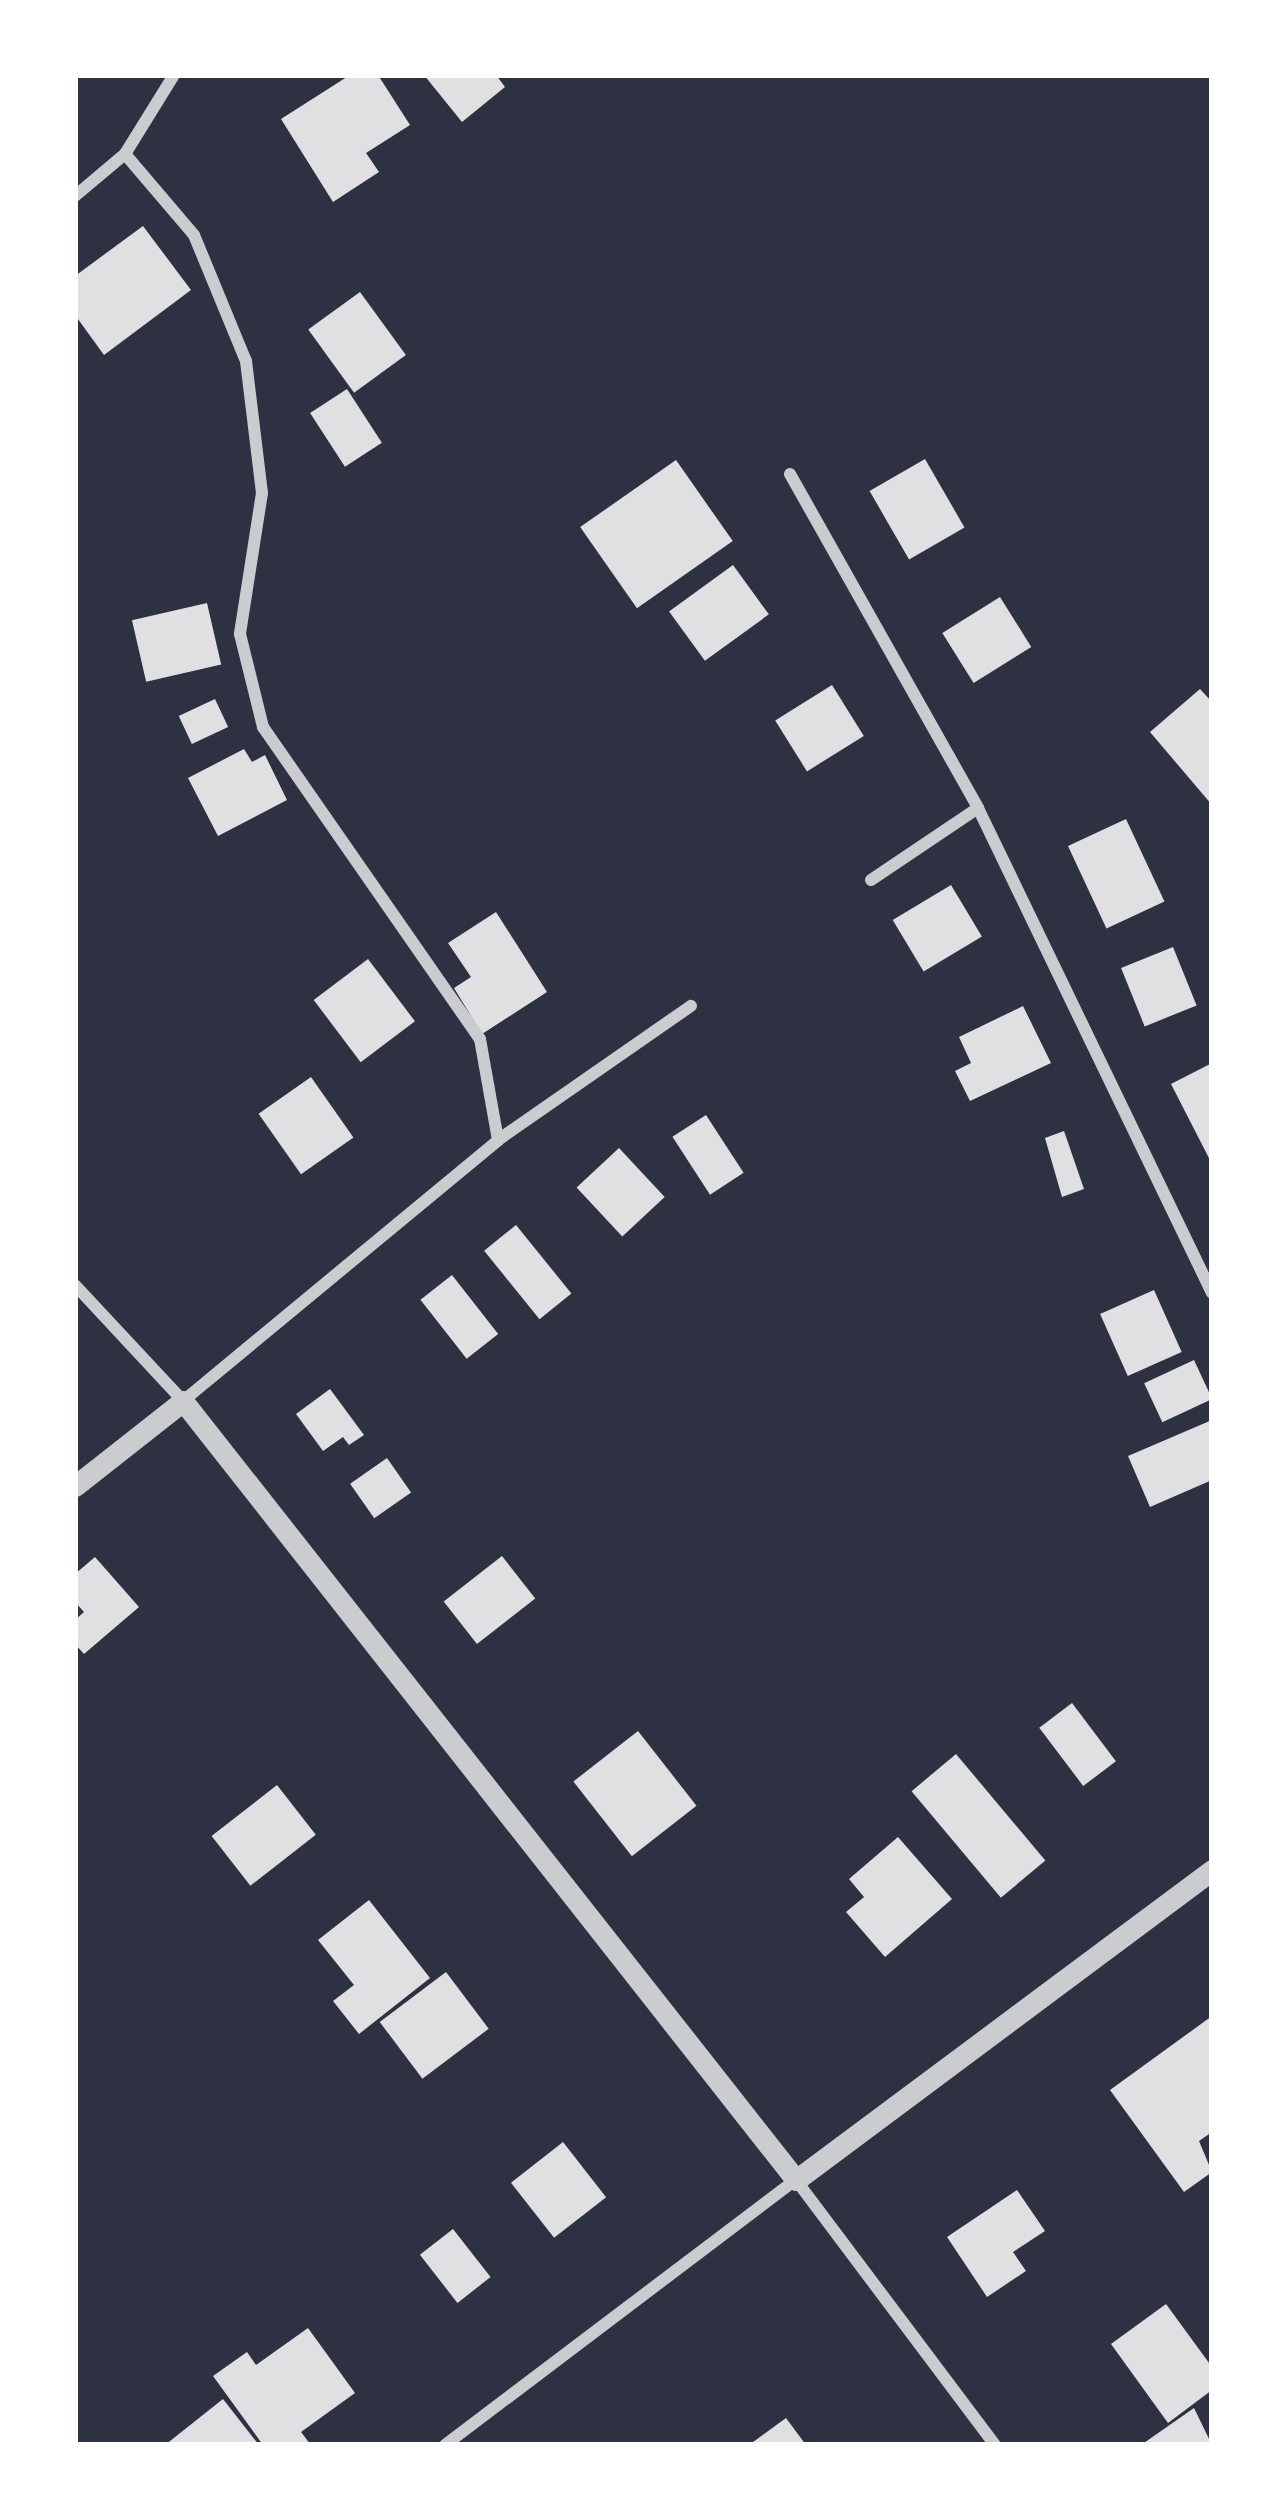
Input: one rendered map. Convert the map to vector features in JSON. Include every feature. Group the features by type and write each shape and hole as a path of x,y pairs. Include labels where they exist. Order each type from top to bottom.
{"street":[{"path":"75,196 125,154 173,75"},
{"path":"125,154 194,235 246,361 262,493 240,634 263,727 480,1039 498,1140"},
{"path":"790,474 978,808 1212,1293"},
{"path":"872,880 978,808"},
{"path":"75,1486 498,1140 691,1006"},
{"path":"75,1285 183,1401 796,2180 995,2445"},
{"path":"445,2445 1212,1870"}],"building":[{"path":"350,75 378,75 410,125 366,153 379,172 333,202 281,119"},
{"path":"424,75 496,75 505,87 462,122"},
{"path":"143,226 191,290 104,355 75,315 75,276"},
{"path":"360,292 406,355 354,393 308,330"},
{"path":"347,389 382,443 345,467 310,413"},
{"path":"925,459 964,527 909,559 870,491"},
{"path":"676,460 733,541 637,608 580,527"},
{"path":"733,565 769,614 705,661 669,611"},
{"path":"1000,597 1031,647 974,683 942,633"},
{"path":"207,603 221,664 146,682 132,620"},
{"path":"832,685 864,736 807,771 775,721"},
{"path":"1200,689 1212,702 1212,805 1150,732"},
{"path":"215,699 228,727 192,744 179,716"},
{"path":"244,749 252,762 265,755 287,800 218,836 188,778"},
{"path":"1126,819 1164,901 1106,929 1068,846"},
{"path":"951,885 982,936 924,971 893,920"},
{"path":"496,912 547,992 482,1034 454,988 471,977 448,943"},
{"path":"1173,947 1197,1005 1145,1026 1121,968"},
{"path":"368,959 415,1021 361,1062 314,1000"},
{"path":"1023,1006 1051,1063 970,1101 955,1071 971,1063 959,1037"},
{"path":"1212,1063 1212,1164 1171,1084"},
{"path":"311,1077 353,1138 301,1174 259,1114"},
{"path":"706,1115 744,1173 710,1195 672,1137"},
{"path":"1064,1131 1084,1189 1062,1197 1045,1138"},
{"path":"619,1148 665,1197 622,1237 577,1188"},
{"path":"516,1225 571,1293 540,1319 484,1251"},
{"path":"452,1275 498,1334 467,1359 420,1300"},
{"path":"1154,1290 1182,1352 1128,1376 1100,1314"},
{"path":"1194,1360 1212,1399 1162,1422 1144,1383"},
{"path":"330,1389 364,1435 349,1445 343,1437 323,1451 296,1414"},
{"path":"1212,1420 1212,1480 1150,1507 1128,1456"},
{"path":"387,1458 411,1492 374,1518 350,1484"},
{"path":"502,1556 535,1599 477,1644 444,1602"},
{"path":"95,1557 139,1607 84,1654 75,1644 75,1620 84,1612 75,1602 75,1574"},
{"path":"1072,1703 1116,1761 1083,1786 1039,1728"},
{"path":"638,1731 696,1806 632,1856 573,1781"},
{"path":"956,1754 1045,1860 1001,1898 912,1791"},
{"path":"277,1785 316,1835 250,1886 212,1836"},
{"path":"898,1837 952,1899 885,1957 846,1912 864,1897 849,1879"},
{"path":"369,1900 430,1978 359,2034 333,2001 354,1985 318,1940"},
{"path":"446,1972 489,2029 422,2079 380,2022"},
{"path":"1212,2016 1212,2132 1199,2141 1212,2172 1184,2192 1110,2090"},
{"path":"563,2142 606,2197 554,2238 511,2183"},
{"path":"1017,2190 1045,2231 1013,2252 1026,2271 987,2297 947,2237"},
{"path":"453,2229 491,2277 457,2303 420,2255"},
{"path":"1166,2304 1212,2367 1212,2390 1168,2423 1111,2344"},
{"path":"308,2328 355,2393 301,2432 311,2445 263,2445 213,2376 247,2352 256,2365"},
{"path":"223,2399 259,2445 165,2445"},
{"path":"1194,2408 1212,2445 1141,2445"},
{"path":"786,2418 806,2445 749,2445"}]}
